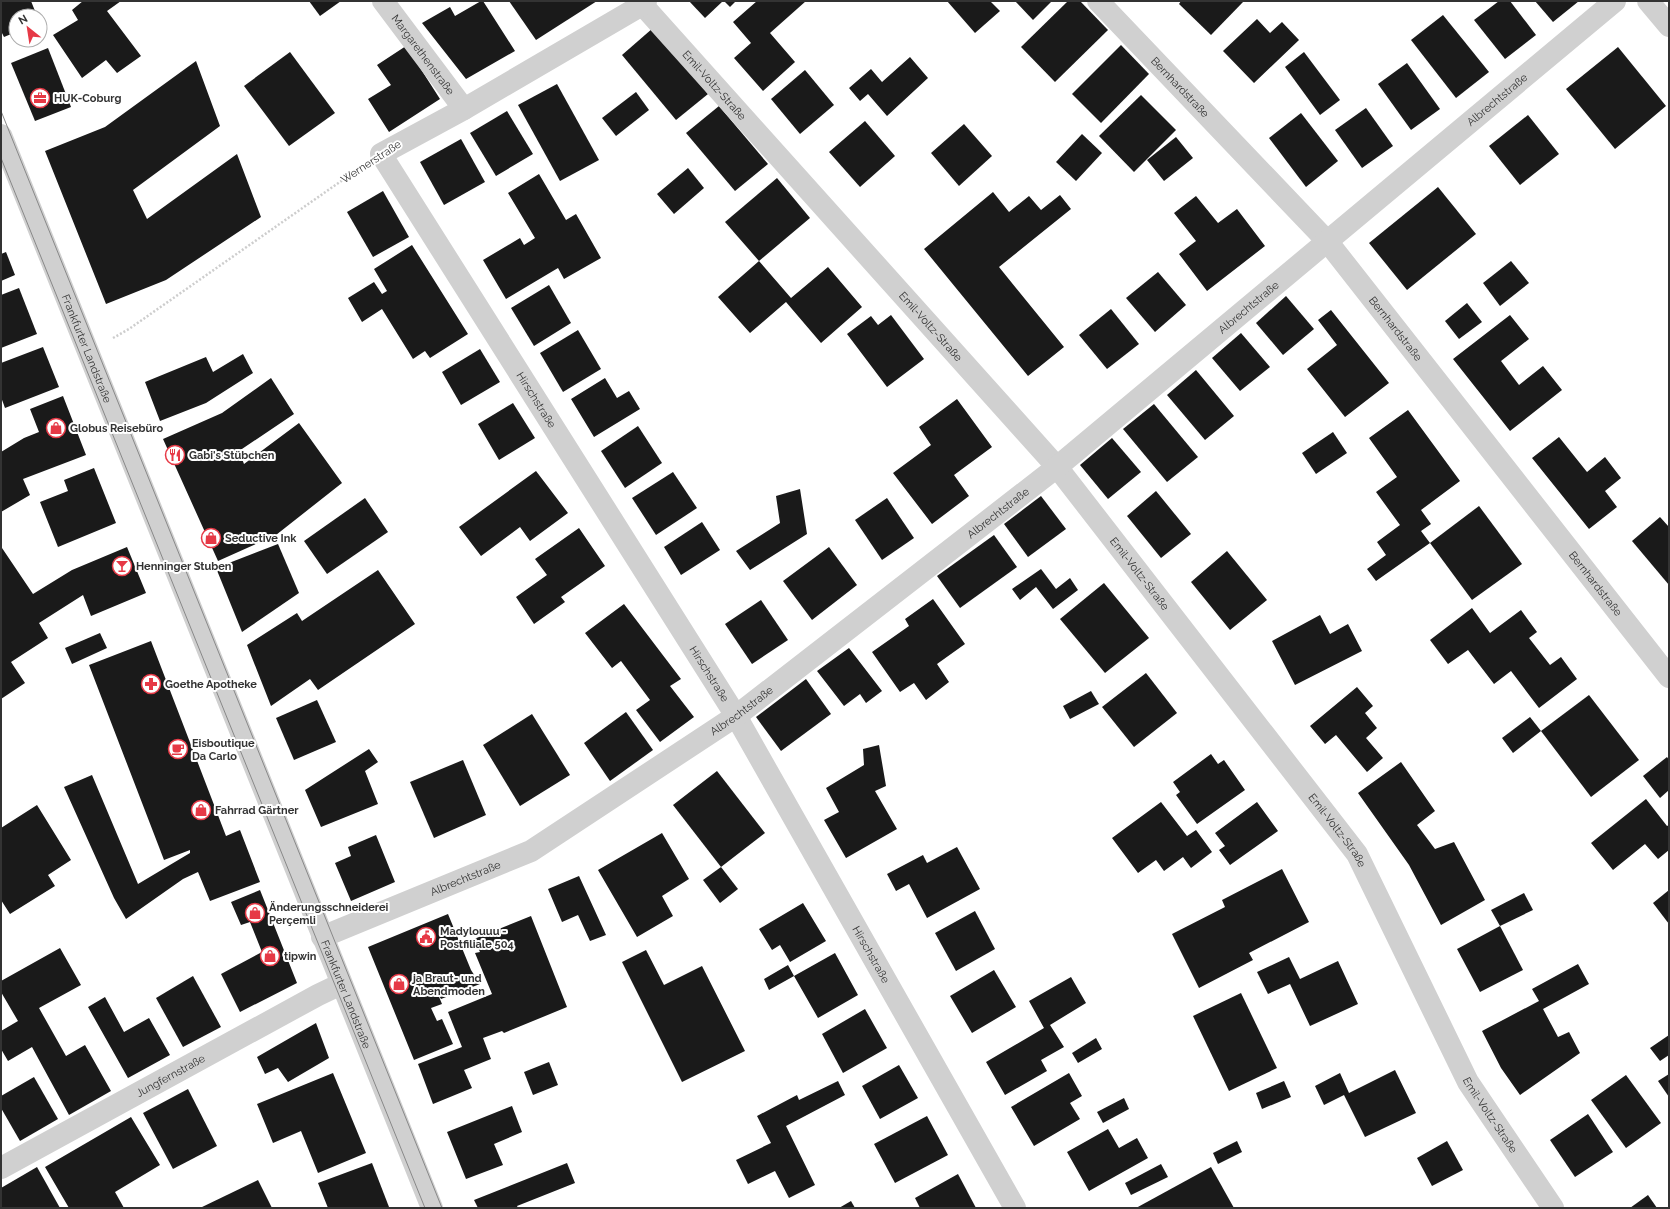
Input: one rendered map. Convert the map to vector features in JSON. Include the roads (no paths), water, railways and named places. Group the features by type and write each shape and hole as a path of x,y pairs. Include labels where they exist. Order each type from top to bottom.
{"street":[{"name":"Margarethenstraße","path":"383,1 464,109"},
{"name":"Bernhardstraße","path":"1098,1 1328,241 1669,677"},
{"name":"Albrechtstraße","path":"322,937 531,851 736,716 1058,467 1615,1"},
{"path":"1648,1 1669,26"},
{"name":"Wernerstraße","path":"380,154 464,109 643,2"},
{"name":"Emil-Voltz-Straße","path":"643,2 1058,467 1357,854 1468,1082 1553,1208"},
{"name":"Frankfurter Landstraße","path":"1,135 432,1208"},
{"name":"Hirschstraße","path":"380,154 736,716 1015,1208"},
{"name":"Jungfernstraße","path":"1,1168 311,998 341,984"}],"tram line":[{"path":"1,111 442,1208"},
{"path":"1,158 425,1208"}],"place":[{"name":"HUK-Coburg","path":"40,98"},
{"name":"Globus Reisebüro","path":"56,428"},
{"name":"Gabi's Stübchen","path":"175,455"},
{"name":"Seductive Ink","path":"211,538"},
{"name":"Henninger Stuben","path":"122,566"},
{"name":"Goethe Apotheke","path":"151,684"},
{"name":"Eisboutique Da Carlo","path":"178,749"},
{"name":"Fahrrad Gärtner","path":"201,810"},
{"name":"Änderungsschneiderei Perçemli","path":"255,913"},
{"name":"Madylouuu - Postfiliale 504","path":"426,937"},
{"name":"tipwin","path":"270,956"},
{"name":"ja Braut- und Abendmoden","path":"399,984"}]}
